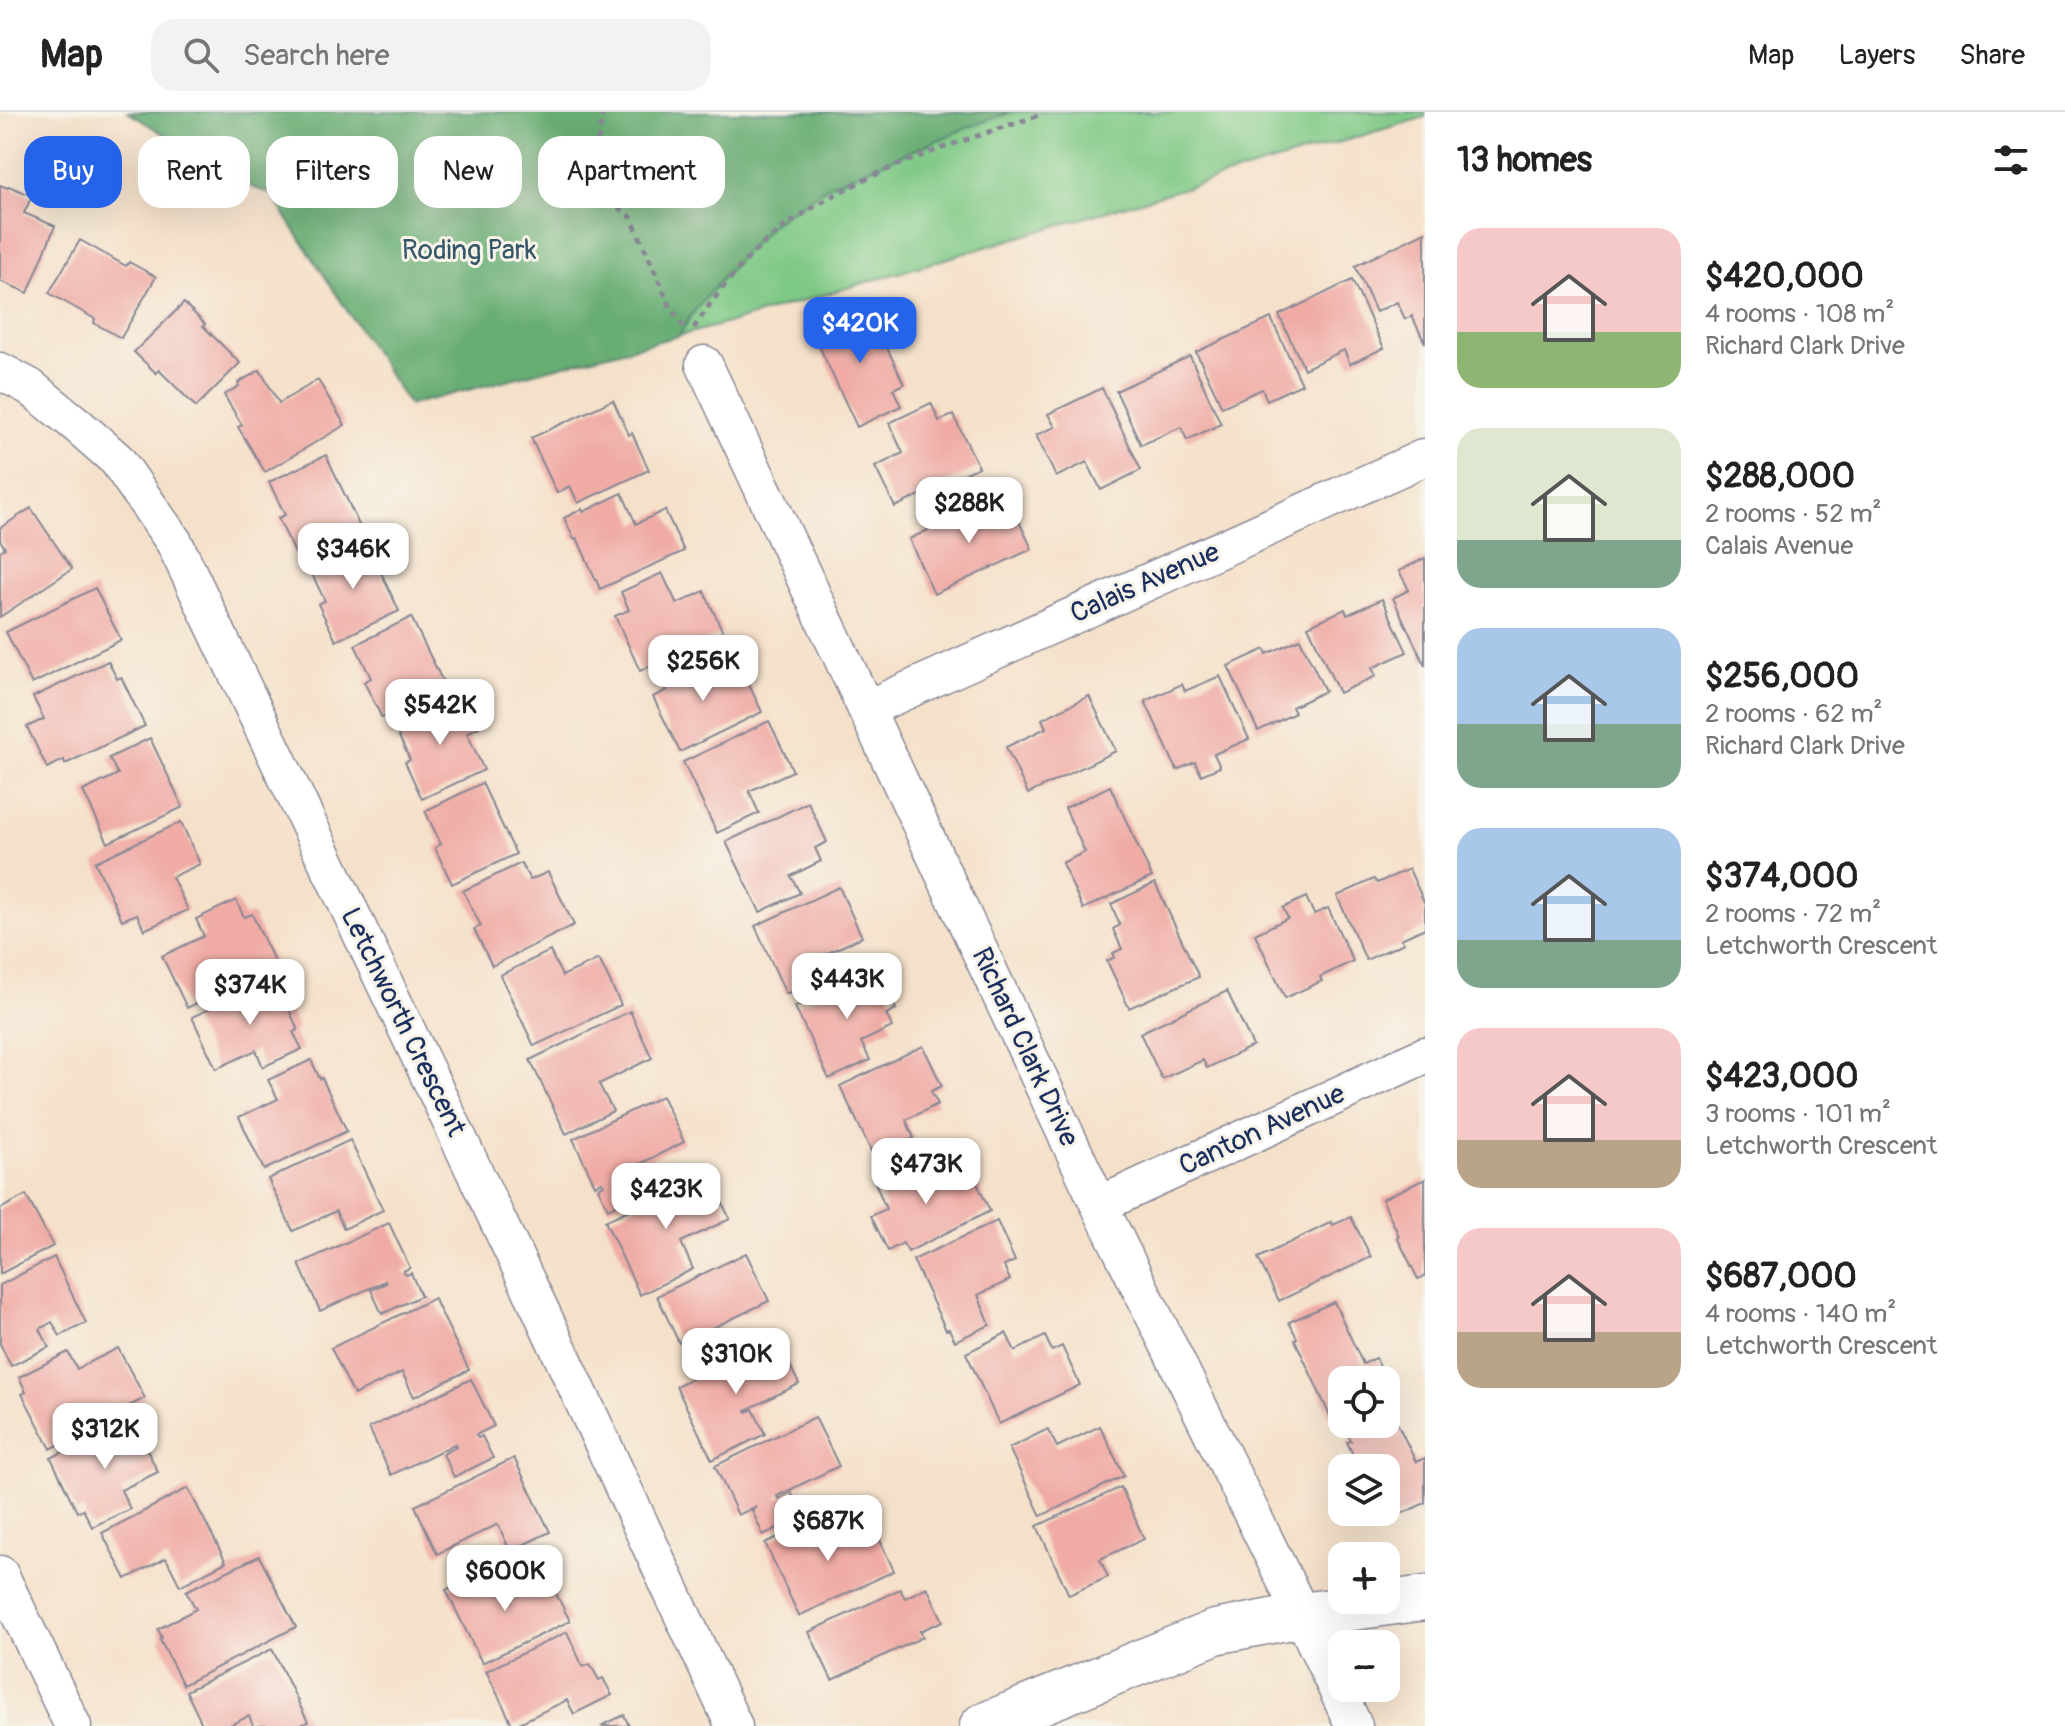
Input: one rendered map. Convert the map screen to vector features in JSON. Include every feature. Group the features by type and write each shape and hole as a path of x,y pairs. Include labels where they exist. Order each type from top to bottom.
{"street":[{"name":"Richard Clark Drive","path":"704,364 1099,1205 1354,1726"},
{"name":"Letchworth Crescent","path":"0,371 30,387 117,460 174,542 547,1325 734,1726"},
{"name":"Calais Avenue","path":"866,709 1425,457"},
{"name":"Canton Avenue","path":"1099,1205 1425,1055"},
{"path":"0,1574 73,1726"},
{"path":"982,1726 1215,1632 1302,1615 1425,1598"}],"path":[{"path":"603,112 593,168 595,190 631,217 670,306 689,337 706,308 763,244 806,212 848,188 906,163 1042,112"}],"green space":[{"name":"Roding Park","path":"128,112 1425,112 1425,117 732,322 409,405 280,208 398,208 398,136 266,136 266,192 250,186 250,136 167,136"},
{"path":"128,112 1011,112 832,184 774,222 692,314 679,336 409,405 280,208 398,208 398,136 266,136 266,192 250,186 250,136 167,136"}],"building":[{"path":"0,185 24,193 24,213 55,226 28,293 0,281"},
{"path":"1425,232 1425,343 1412,316 1405,319 1397,302 1376,312 1355,266"},
{"path":"80,240 126,266 129,262 156,277 121,338 49,293"},
{"path":"1352,280 1384,348 1350,364 1344,350 1304,369 1279,315"},
{"path":"184,303 240,363 196,407 159,370 156,373 134,352"},
{"path":"867,305 904,384 893,389 901,406 857,427 812,331"},
{"path":"1271,318 1302,384 1267,400 1262,389 1222,407 1196,352"},
{"path":"1190,356 1221,424 1187,440 1181,427 1141,445 1116,391"},
{"path":"260,370 279,403 318,380 345,425 265,472 238,427 242,425 224,395"},
{"path":"1102,388 1141,470 1101,490 1087,462 1056,477 1036,435 1055,427 1048,414"},
{"path":"613,400 649,470 578,503 570,486 557,493 531,438"},
{"path":"931,403 939,421 953,415 979,467 895,507 875,467 903,453 889,423"},
{"path":"326,455 359,525 296,555 278,518 285,515 269,482"},
{"path":"622,493 636,524 665,510 684,551 600,589 577,538 574,539 564,518"},
{"path":"988,502 993,512 1011,504 1032,549 934,594 909,539"},
{"path":"31,508 72,569 0,617 0,551 5,548 0,540 0,528"},
{"path":"366,541 399,611 336,641 318,604 325,601 309,568"},
{"path":"1425,558 1425,666 1393,598 1409,590 1399,571"},
{"path":"662,573 677,604 704,591 723,632 640,671 615,616 629,610 621,592"},
{"path":"95,588 121,640 32,684 6,632"},
{"path":"1382,599 1407,652 1372,668 1376,676 1339,693 1308,626 1345,609 1347,615"},
{"path":"411,617 446,688 382,718 364,682 371,678 355,645"},
{"path":"1300,639 1325,691 1292,707 1295,713 1258,731 1228,666 1265,649 1267,654"},
{"path":"700,655 711,677 720,672 724,681 743,672 762,712 680,752 653,697 667,690 659,674"},
{"path":"108,661 117,679 121,677 145,726 65,764 64,760 47,768 27,727 44,719 33,697"},
{"path":"1220,676 1249,739 1214,754 1220,767 1201,775 1195,762 1177,770 1145,701 1182,684 1185,691"},
{"path":"1089,696 1116,751 1028,794 1006,747 1046,728 1042,719"},
{"path":"466,699 479,727 467,733 484,770 422,799 405,762 410,760 394,726 451,700 454,705"},
{"path":"769,721 793,771 749,791 759,813 717,833 683,762"},
{"path":"150,738 183,807 108,843 83,791 118,774 109,758"},
{"path":"482,783 516,854 452,884 435,848 441,844 425,811"},
{"path":"1110,786 1152,877 1083,909 1062,863 1085,852 1065,808"},
{"path":"808,802 827,842 815,848 821,861 791,876 800,893 760,912 726,842"},
{"path":"181,822 200,864 172,877 188,910 144,930 137,914 122,920 95,862"},
{"path":"521,863 530,880 548,872 574,925 492,966 474,929 481,926 463,891"},
{"path":"1409,869 1425,904 1425,928 1401,939 1404,943 1366,960 1337,896 1374,879 1377,883"},
{"path":"1155,883 1199,977 1129,1008 1107,961 1115,957 1113,953 1122,949 1113,929 1120,925 1111,904"},
{"path":"839,887 862,937 819,957 825,976 786,994 755,926"},
{"path":"1306,897 1314,914 1328,908 1353,961 1320,977 1322,981 1285,998 1255,934 1288,918 1283,908"},
{"path":"236,900 244,917 252,914 276,965 187,1008 162,956 204,936 196,919"},
{"path":"550,951 562,976 599,959 621,1005 534,1046 500,975"},
{"path":"877,968 896,1009 886,1014 892,1027 861,1042 870,1060 829,1079 795,1007"},
{"path":"275,978 298,1030 293,1032 302,1049 263,1067 256,1050 216,1069 192,1017"},
{"path":"1227,991 1253,1046 1207,1068 1203,1060 1162,1079 1140,1033"},
{"path":"630,1011 652,1058 599,1084 613,1111 566,1134 530,1060"},
{"path":"923,1046 942,1086 931,1091 938,1104 906,1120 914,1138 874,1157 840,1086"},
{"path":"311,1060 347,1131 264,1170 239,1117 278,1099 268,1080"},
{"path":"662,1096 684,1142 622,1173 637,1169 648,1190 608,1209 598,1188 604,1185 602,1182 595,1185 573,1139"},
{"path":"350,1140 383,1210 344,1229 336,1211 293,1231 268,1179"},
{"path":"967,1162 990,1211 908,1252 903,1243 888,1251 871,1216 886,1209 875,1182 916,1163 925,1183"},
{"path":"708,1173 730,1219 681,1242 693,1269 640,1295 605,1221"},
{"path":"1425,1179 1425,1276 1418,1279 1382,1199"},
{"path":"26,1195 53,1246 0,1274 0,1209"},
{"path":"1351,1217 1371,1257 1279,1301 1258,1258 1332,1222 1333,1225"},
{"path":"997,1221 1015,1261 1004,1266 1010,1280 978,1295 990,1325 955,1341 949,1329 946,1330 913,1260"},
{"path":"389,1223 410,1268 403,1271 406,1275 411,1273 421,1296 382,1314 371,1290 385,1281 320,1311 299,1264"},
{"path":"746,1253 769,1301 704,1332 705,1335 720,1328 730,1349 692,1368 682,1346 687,1344 685,1341 679,1343 657,1296"},
{"path":"54,1257 86,1323 60,1336 52,1322 40,1329 49,1347 11,1366 0,1344 0,1285"},
{"path":"434,1298 469,1370 414,1397 402,1372 354,1395 331,1348"},
{"path":"1334,1302 1363,1364 1376,1358 1380,1366 1328,1366 1328,1412 1289,1322"},
{"path":"1006,1333 1015,1351 1045,1336 1052,1351 1062,1346 1080,1385 999,1424 966,1353"},
{"path":"776,1337 799,1384 746,1410 753,1409 765,1434 712,1460 676,1386"},
{"path":"118,1348 145,1398 62,1440 64,1442 51,1449 22,1394 26,1392 19,1377 68,1352 77,1369"},
{"path":"471,1379 494,1426 476,1435 478,1438 482,1436 493,1458 454,1477 443,1454 456,1447 455,1444 391,1475 369,1428"},
{"path":"815,1417 839,1466 777,1496 778,1499 791,1492 803,1516 763,1535 752,1510 756,1508 738,1515 715,1466"},
{"path":"131,1418 158,1472 121,1490 130,1509 92,1527 83,1509 77,1512 51,1458"},
{"path":"1100,1426 1124,1476 1041,1516 1009,1448 1048,1429 1057,1447"},
{"path":"1400,1429 1416,1462 1425,1458 1425,1503 1400,1515 1400,1454 1353,1454 1347,1442 1351,1441 1350,1438 1400,1438"},
{"path":"514,1458 550,1532 510,1551 498,1524 437,1554 415,1506"},
{"path":"1121,1487 1144,1539 1100,1559 1108,1577 1069,1595 1037,1526"},
{"path":"188,1488 226,1562 180,1586 166,1558 126,1579 102,1533"},
{"path":"869,1516 894,1571 799,1616 765,1543 806,1523 815,1542"},
{"path":"259,1556 296,1627 183,1685 160,1640 158,1629 196,1609 186,1591"},
{"path":"493,1567 507,1595 547,1576 570,1621 482,1663 446,1590"},
{"path":"927,1587 943,1621 920,1631 923,1637 832,1680 809,1632 900,1589 905,1598"},
{"path":"567,1632 583,1667 590,1664 599,1680 603,1678 612,1695 574,1714 567,1700 513,1726 486,1671"},
{"path":"272,1649 308,1722 299,1726 253,1726 249,1716 228,1726 203,1726 186,1691"},
{"path":"624,1715 629,1726 601,1726"}]}
